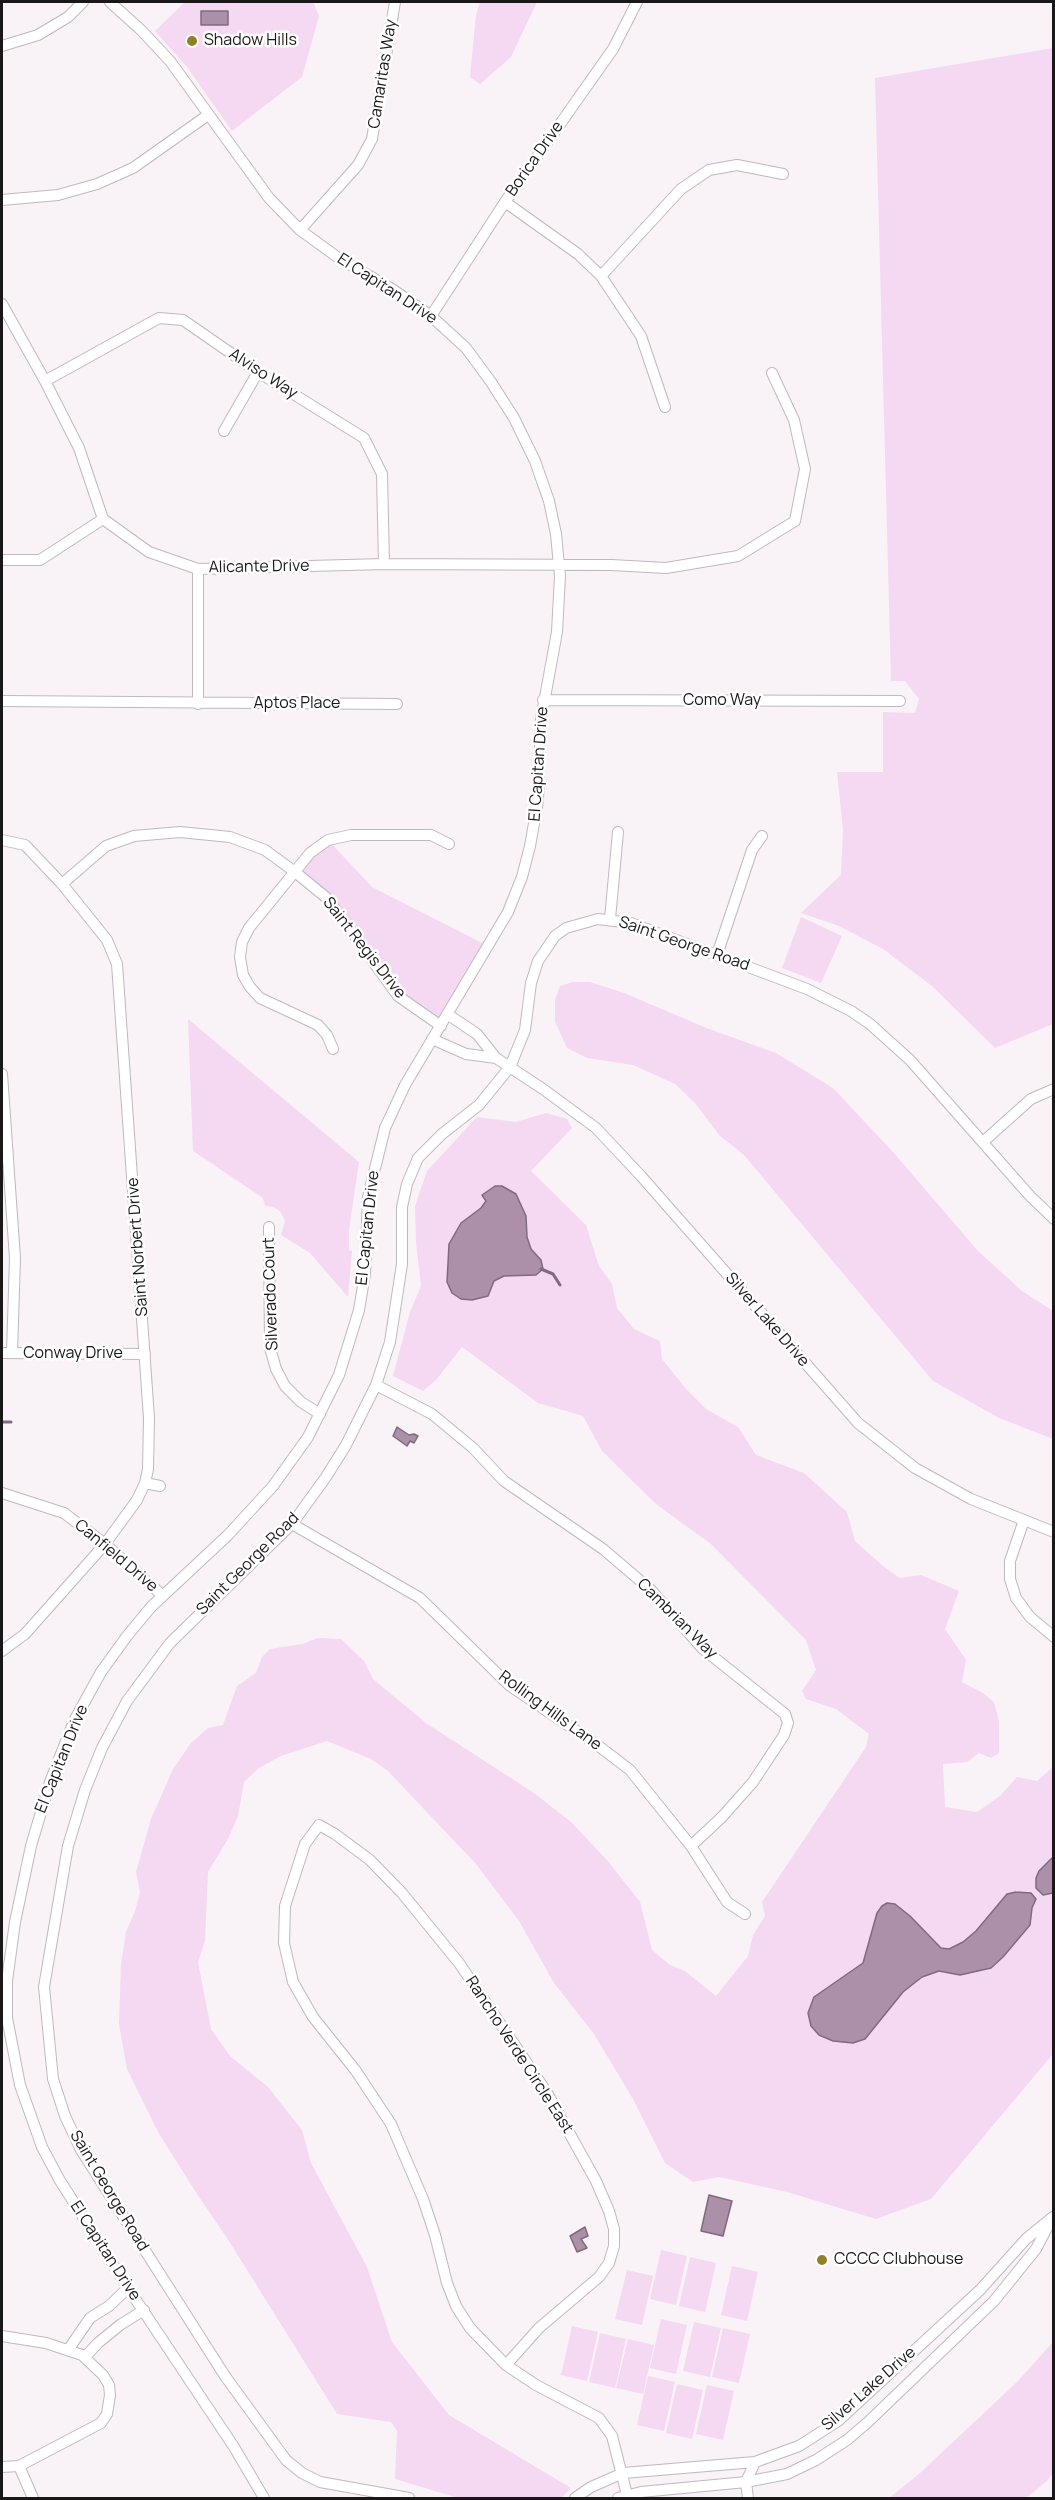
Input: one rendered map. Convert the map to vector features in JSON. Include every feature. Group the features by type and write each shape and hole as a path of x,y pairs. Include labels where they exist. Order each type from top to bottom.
{"street":[{"path":"2,46 38,35 68,17 83,2"},
{"name":"El Capitan Drive","path":"110,2 170,61 269,198 300,230 339,259 392,289 431,316 466,348 492,382 514,418 535,461 549,501 559,564 561,594 557,632 543,700 537,812 522,877 508,912 394,1107 378,1151 368,1197 365,1274 359,1310 348,1351 320,1414 293,1458 251,1512 163,1596 126,1636 101,1672 74,1721 50,1782 23,1883 4,1981 7,2018 20,2085 42,2147 59,2179 128,2288 234,2447 264,2499"},
{"name":"Camaritas Way","path":"300,230 358,165 372,139 395,2"},
{"name":"Borica Drive","path":"431,316 505,202 612,49 637,2"},
{"path":"2,200 58,195 97,184 133,168 208,115"},
{"path":"601,276 681,189 709,170 737,165 783,174"},
{"path":"505,202 578,254 601,276 641,336 665,407"},
{"path":"2,304 5,319 45,381 79,448 103,519 40,560 2,560"},
{"name":"Alviso Way","path":"45,381 159,318 183,320 258,372 364,438 382,474 384,564"},
{"path":"224,431 258,372"},
{"name":"Alicante Drive","path":"103,519 149,552 198,569 384,564 559,564 666,568 738,556 795,521 805,469 794,420 772,373"},
{"path":"198,569 198,704"},
{"name":"Como Way","path":"543,700 900,701"},
{"name":"Aptos Place","path":"2,701 397,704"},
{"name":"Saint Regis Drive","path":"62,884 106,846 134,836 180,832 230,837 265,850 328,899 398,996 441,1026"},
{"path":"610,919 618,832"},
{"path":"333,1049 327,1035 318,1025 260,998 250,987 243,975 240,957 242,942 249,928 310,853 328,840 351,835 431,835 449,844"},
{"path":"717,955 752,850 762,836"},
{"name":"Saint Norbert Drive","path":"2,840 25,845 62,884 107,940 117,964 149,1418 146,1483 105,1544 25,1634 2,1651"},
{"name":"Saint George Road","path":"409,2499 320,2482 302,2474 286,2460 225,2376 81,2150 65,2116 53,2079 44,1987 68,1846 85,1790 102,1748 127,1701 170,1643 291,1524 341,1453 376,1385 390,1342 402,1264 402,1207 407,1184 418,1158 442,1134 479,1105 510,1067 525,1030 533,974 544,949 555,936 566,928 584,921 610,919 631,923 807,988 851,1011 870,1024 910,1060 1053,1219"},
{"path":"447,1014 477,1034 496,1058"},
{"path":"432,1039 466,1054 496,1058"},
{"name":"Silver Lake Drive","path":"496,1058 596,1128 858,1423 915,1468 971,1498 1053,1532"},
{"path":"2,1074 15,1258 7,1353"},
{"path":"984,1141 1032,1099 1053,1089"},
{"name":"Silverado Court","path":"269,1227 270,1348 276,1369 285,1386 301,1402 320,1414"},
{"name":"Conway Drive","path":"7,1353 145,1354"},
{"name":"Cambrian Way","path":"376,1385 432,1414 473,1448 504,1481 603,1549 651,1590 702,1648 785,1714 788,1723 784,1735 753,1782 722,1818 691,1846"},
{"path":"146,1483 160,1486"},
{"name":"Canfield Drive","path":"2,1493 64,1513 105,1544 163,1596"},
{"path":"1024,1520 1010,1561 1010,1579 1016,1598 1030,1617 1053,1637"},
{"name":"Rolling Hills Lane","path":"291,1524 420,1598 509,1685 630,1770 691,1846 727,1902 745,1914"},
{"name":"Rancho Verde Circle East","path":"319,1825 335,1834 369,1860 402,1893 459,1964 546,2091 596,2181 609,2211 614,2229 614,2246 609,2263 599,2277 539,2328 506,2365 470,2328 456,2306 447,2283 423,2199 392,2124 356,2071 313,2016 293,1982 284,1943 285,1906 305,1844 319,1825"},
{"name":"Silver Lake Drive","path":"575,2499 591,2487 623,2473 755,2462 800,2446 838,2421 980,2290 1026,2239 1053,2217"},
{"name":"Silver Lake Drive","path":"622,2497 746,2482 787,2474 816,2460 847,2440 994,2301 1036,2249 1053,2217"},
{"path":"68,2350 90,2318 109,2306 128,2288"},
{"path":"85,2357 120,2325 144,2310"},
{"path":"2,2336 46,2343 85,2357 99,2370 109,2385 110,2405 101,2423 19,2466 2,2467"},
{"path":"506,2365 536,2385 599,2418 612,2436 623,2473 622,2497"},
{"path":"748,2499 746,2482 755,2462"},
{"path":"19,2466 33,2499"}],"shaded area":[{"path":"185,2 313,2 319,16 302,77 232,131 187,67 155,31"},
{"path":"480,2 537,2 511,57 480,84 470,77 476,15"},
{"path":"201,11 228,11 228,25 201,25"},
{"path":"1053,48 1053,1024 995,1048 932,986 883,949 839,926 801,913 841,875 843,830 837,772 883,772 883,712 915,713 919,699 905,681 891,681 875,78"},
{"path":"328,840 372,887 488,946 441,1026 398,996 328,899 295,872"},
{"path":"801,917 842,936 821,983 782,968"},
{"path":"573,982 590,982 624,993 709,1029 776,1053 833,1088 893,1152 978,1251 1022,1291 1053,1311 1053,1439 999,1418 933,1381 744,1155 720,1136 695,1103 675,1084 633,1065 587,1058 567,1048 555,1022 555,1000 560,986"},
{"path":"188,1019 359,1162 349,1230 349,1250 352,1251 348,1297 310,1253 281,1235 285,1221 280,1211 265,1206 263,1198 193,1151"},
{"path":"546,1113 567,1119 572,1128 531,1171 586,1225 599,1266 612,1284 617,1308 634,1329 660,1341 662,1359 687,1390 706,1409 738,1427 756,1455 804,1473 847,1512 855,1541 883,1566 900,1578 921,1575 959,1591 945,1629 966,1660 962,1682 983,1693 994,1702 999,1722 999,1753 991,1758 979,1753 967,1762 943,1764 945,1807 977,1812 1000,1796 1017,1777 1037,1781 1053,1767 1053,2054 931,2199 876,2219 787,2192 719,2177 693,2182 665,2163 633,2099 594,2034 554,1983 519,1921 476,1864 388,1771 371,1759 327,1741 281,1756 259,1768 244,1782 238,1816 228,1839 208,1872 205,1941 198,1962 211,2029 230,2056 268,2087 302,2130 311,2163 367,2267 392,2342 449,2415 571,2488 561,2498 458,2498 395,2479 397,2431 391,2422 337,2414 197,2194 158,2132 127,2069 119,2024 121,1964 126,1932 140,1892 136,1872 151,1819 173,1769 191,1743 208,1728 223,1725 237,1686 256,1673 262,1657 270,1649 302,1644 318,1638 341,1639 364,1661 373,1679 426,1723 534,1793 571,1822 607,1860 640,1902 652,1950 670,1965 685,1971 716,1996 748,1956 753,1935 765,1916 762,1902 866,1747 869,1734 836,1709 806,1699 802,1691 816,1670 806,1640 711,1544 656,1504 602,1451 583,1416 538,1403 462,1347 436,1380 423,1391 393,1376 410,1312 421,1286 415,1206 427,1171 477,1117 516,1122"},
{"path":"495,1186 502,1186 516,1194 526,1216 527,1237 531,1249 541,1260 543,1269 536,1275 504,1276 494,1281 488,1296 472,1300 461,1299 452,1293 447,1282 449,1244 461,1223 481,1208 486,1201 482,1195"},
{"path":"397,1427 409,1435 418,1436 414,1443 410,1441 407,1446 393,1436"},
{"path":"1053,1857 1053,1893 1043,1895 1036,1888 1036,1878 1039,1871"},
{"path":"1031,1893 1036,1899 1032,1908 1030,1925 991,1968 960,1975 939,1971 922,1977 903,1992 865,2039 853,2043 833,2041 819,2035 811,2026 808,2013 814,1997 863,1963 877,1913 882,1906 887,1903 895,1904 941,1948 949,1949 963,1942 976,1931 1007,1894"},
{"path":"709,2195 732,2201 723,2236 701,2231"},
{"path":"585,2227 588,2236 581,2239 587,2248 577,2252 570,2236"},
{"path":"661,2250 687,2256 676,2305 650,2299"},
{"path":"690,2257 716,2263 705,2312 679,2306"},
{"path":"732,2266 758,2272 747,2321 721,2315"},
{"path":"627,2270 653,2276 642,2325 615,2319"},
{"path":"661,2319 687,2325 676,2374 650,2368"},
{"path":"694,2322 721,2328 710,2377 683,2371"},
{"path":"572,2326 598,2332 587,2381 561,2375"},
{"path":"723,2328 750,2334 739,2383 712,2377"},
{"path":"600,2333 626,2339 615,2388 589,2382"},
{"path":"628,2339 654,2345 643,2394 616,2388"},
{"path":"1053,2342 1054,2472 1047,2481 1026,2498 889,2498 920,2473 1018,2381"},
{"path":"648,2376 675,2382 664,2431 637,2425"},
{"path":"677,2384 703,2390 692,2439 666,2433"},
{"path":"707,2385 734,2391 723,2440 696,2434"}],"waterway":[{"path":"541,1269 553,1274 560,1285"},
{"path":"2,1422 11,1422"}],"place":[{"name":"Shadow Hills","path":"192,41"},
{"name":"CCCC Clubhouse","path":"822,2260"}]}
